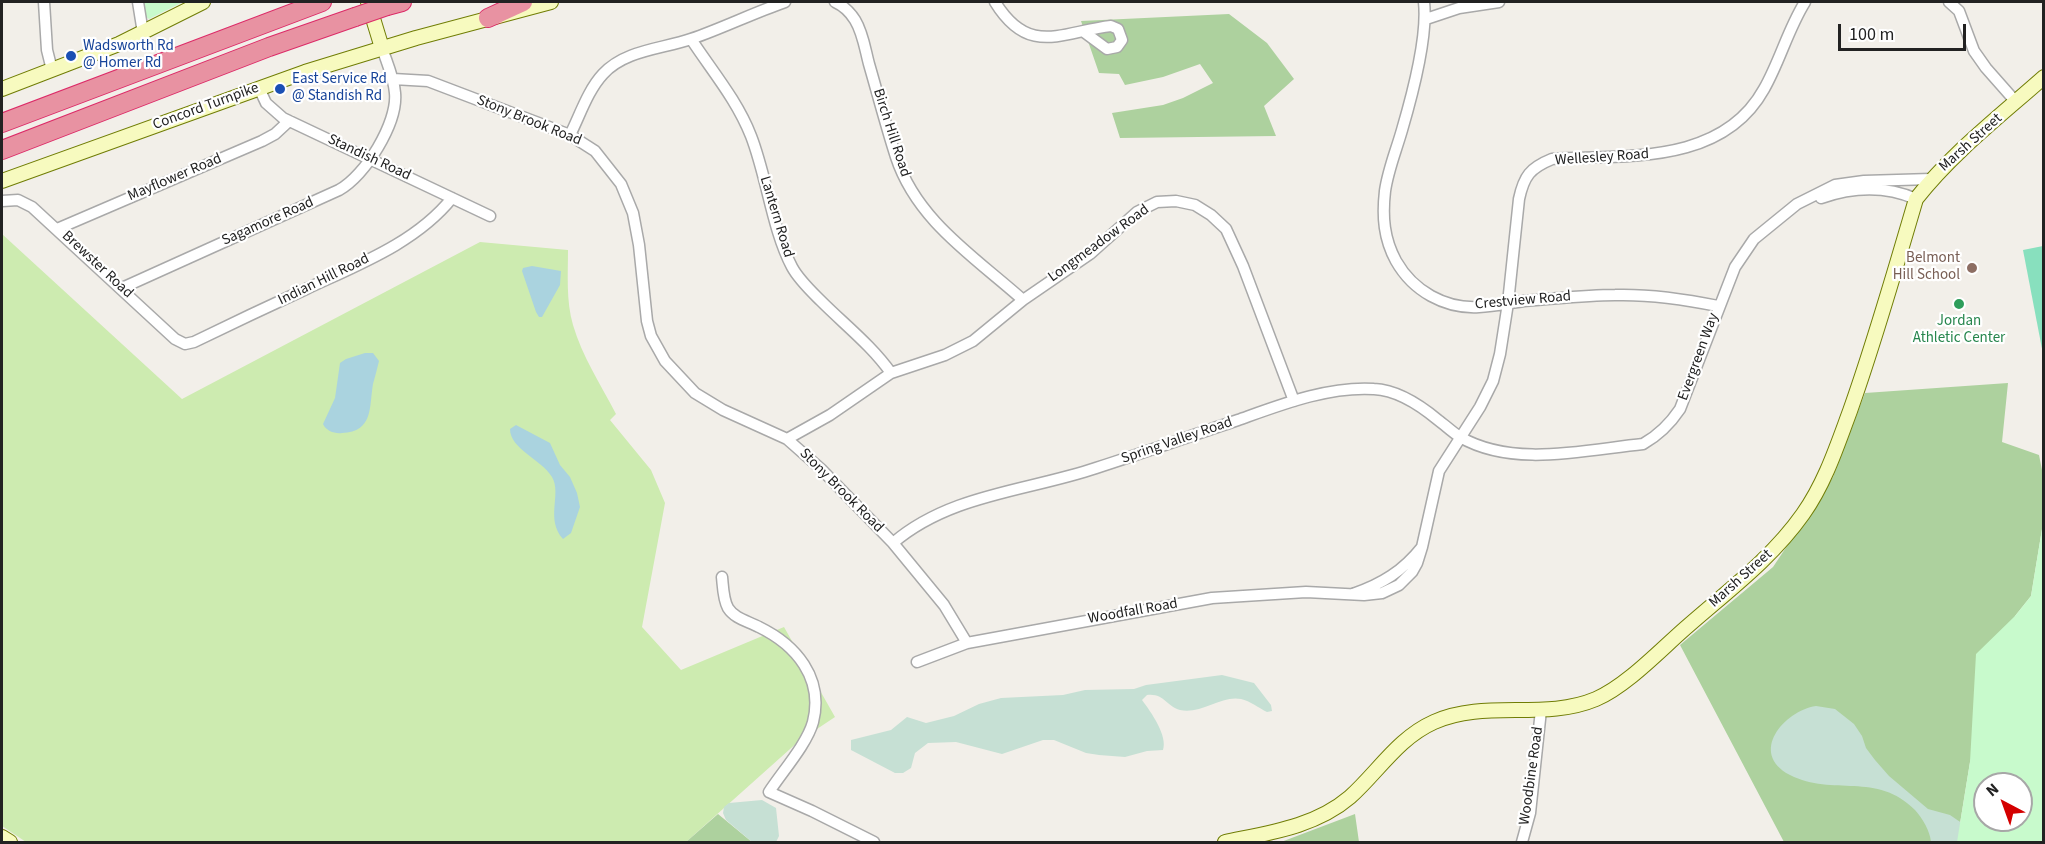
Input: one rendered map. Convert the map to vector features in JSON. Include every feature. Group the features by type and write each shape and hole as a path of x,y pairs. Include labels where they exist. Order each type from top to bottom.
{"highway":[{"path":"2,123 322,2"},
{"path":"488,18 523,2"},
{"path":"2,150 278,43 394,4"}],"street":[{"path":"44,2 47,50 52,70"},
{"path":"138,2 143,33"},
{"path":"2,89 119,44 204,2"},
{"path":"368,2 382,48"},
{"name":"Concord Turnpike","path":"2,181 259,88 382,48 551,2"},
{"path":"570,135 596,82 609,68 631,55 691,39 785,2"},
{"name":"Birch Hill Road","path":"835,2 849,12 861,33 896,158 915,197 962,249 990,270 1023,300"},
{"path":"995,2 1010,22 1029,34 1052,37 1083,32"},
{"name":"Crestview Road","path":"1424,2 1426,19 1411,100 1385,190 1383,221 1388,246 1413,285 1435,299 1457,305 1478,307 1615,295 1685,299 1718,306"},
{"path":"1426,19 1458,8 1499,2"},
{"name":"Wellesley Road","path":"1459,437 1480,407 1493,381 1508,303 1519,199 1522,184 1528,173 1539,164 1552,159 1664,154 1713,138 1748,111 1764,91 1794,19 1805,2"},
{"path":"1948,2 1962,6 1974,51 2016,102"},
{"name":"Lantern Road","path":"691,39 731,96 744,119 758,155 781,238 792,267 807,287 879,356 891,373"},
{"name":"Sagamore Road","path":"122,288 339,190 354,180 371,159 388,125 395,103 393,79 382,48"},
{"name":"Marsh Street","path":"1225,843 1294,827 1326,814 1351,796 1407,738 1446,717 1469,712 1541,710 1576,706 1598,698 1615,688 1743,580 1773,551 1804,513 1832,460 1872,351 1916,199 1931,179 2043,77"},
{"name":"Stony Brook Road","path":"393,79 428,81 570,135 585,143 604,160 621,184 637,229 647,321 651,336 665,361 685,383 709,402 787,439 821,469 893,543 944,605 967,643"},
{"name":"Standish Road","path":"259,88 269,107 289,121 490,216"},
{"name":"Mayflower Road","path":"57,229 262,141 275,134 289,121"},
{"name":"Evergreen Way","path":"1459,437 1488,448 1513,453 1551,455 1642,444 1655,437 1670,423 1680,409 1718,306 1735,267 1754,239 1797,204 1835,185 1864,181 1931,179"},
{"name":"Evergreen Way","path":"1797,204 1815,201 1845,190 1862,189 1888,190 1916,199"},
{"name":"Indian Hill Road","path":"185,344 194,342 343,271 413,235 452,198"},
{"name":"Brewster Road","path":"2,201 11,199 22,201 57,229 175,339 185,344"},
{"name":"Longmeadow Road","path":"787,439 830,414 891,373 945,355 973,341 1023,300 1090,254 1137,212 1157,202 1176,201 1195,205 1211,215 1226,229 1243,266 1294,401"},
{"name":"Spring Valley Road","path":"893,543 904,533 932,517 967,503 1092,470 1294,401 1356,389 1376,388 1407,398 1431,413 1459,437"},
{"name":"Woodfall Road","path":"917,662 967,643 1212,598 1306,592 1376,594 1399,585 1415,568 1422,547 1436,477 1459,437"},
{"path":"722,577 727,606 741,620 781,639 798,654 811,678 815,698 813,722 806,739 769,792 874,843"},
{"name":"Woodbine Road","path":"1522,843 1530,813 1541,710"},
{"path":"2,837 10,843"}],"green space":[{"path":"143,2 183,2 149,19 145,16"},
{"path":"1229,14 1267,43 1294,79 1264,106 1276,136 1120,138 1112,113 1163,105 1213,83 1200,64 1163,77 1125,85 1119,74 1099,73 1081,21"},
{"path":"2,234 182,399 480,242 568,250 569,307 577,337 616,414 610,420 651,470 665,503 642,627 681,670 784,627 835,717 799,741 686,842 26,842 2,826"},
{"path":"2044,246 2043,354 2023,250"},
{"path":"2008,383 2002,442 2039,455 2043,475 2043,523 2031,596 2015,616 1970,762 1957,842 1784,842 1680,645 1773,567 1833,477 1865,393"},
{"path":"2043,523 2043,842 1957,842 1970,762 1976,654 2015,616 2031,596"},
{"path":"1222,675 1254,683 1271,705 1272,711 1267,712 1241,699 1226,700 1195,710 1180,710 1157,696 1147,695 1142,700 1161,731 1163,750 1147,751 1125,757 1099,755 1086,753 1054,740 1043,740 1002,754 956,742 928,743 915,753 911,768 903,773 895,773 851,750 851,740 891,730 907,717 926,723 954,716 979,704 1001,698 1063,695 1085,690 1134,689 1146,685"},
{"path":"1816,706 1835,709 1854,724 1866,748 1889,776 1928,809 1950,815 1973,830 1973,832 1978,832 1998,842 1931,842 1928,829 1921,817 1900,798 1885,791 1822,784 1790,775 1778,766 1772,756 1771,745 1775,734 1783,724 1804,709"},
{"path":"762,800 776,808 779,836 776,842 752,842 726,820 723,813 724,807 729,803"},
{"path":"718,814 752,842 686,842"},
{"path":"1355,814 1359,842 1281,842"}],"water":[{"path":"532,266 561,271 560,285 542,317 539,317 536,312 522,271 523,268"},
{"path":"365,353 373,353 379,361 365,423 352,432 331,432 323,424 335,398 340,363"},
{"path":"516,425 550,443 577,493 580,507 571,533 563,539 555,523 555,484 547,471 520,448 511,436 510,429"}],"place":[{"name":"Wadsworth Rd @ Homer Rd","path":"71,56"},
{"name":"East Service Rd @ Standish Rd","path":"280,89"},
{"name":"Belmont Hill School","path":"1972,268"},
{"name":"Jordan Athletic Center","path":"1959,304"}]}
